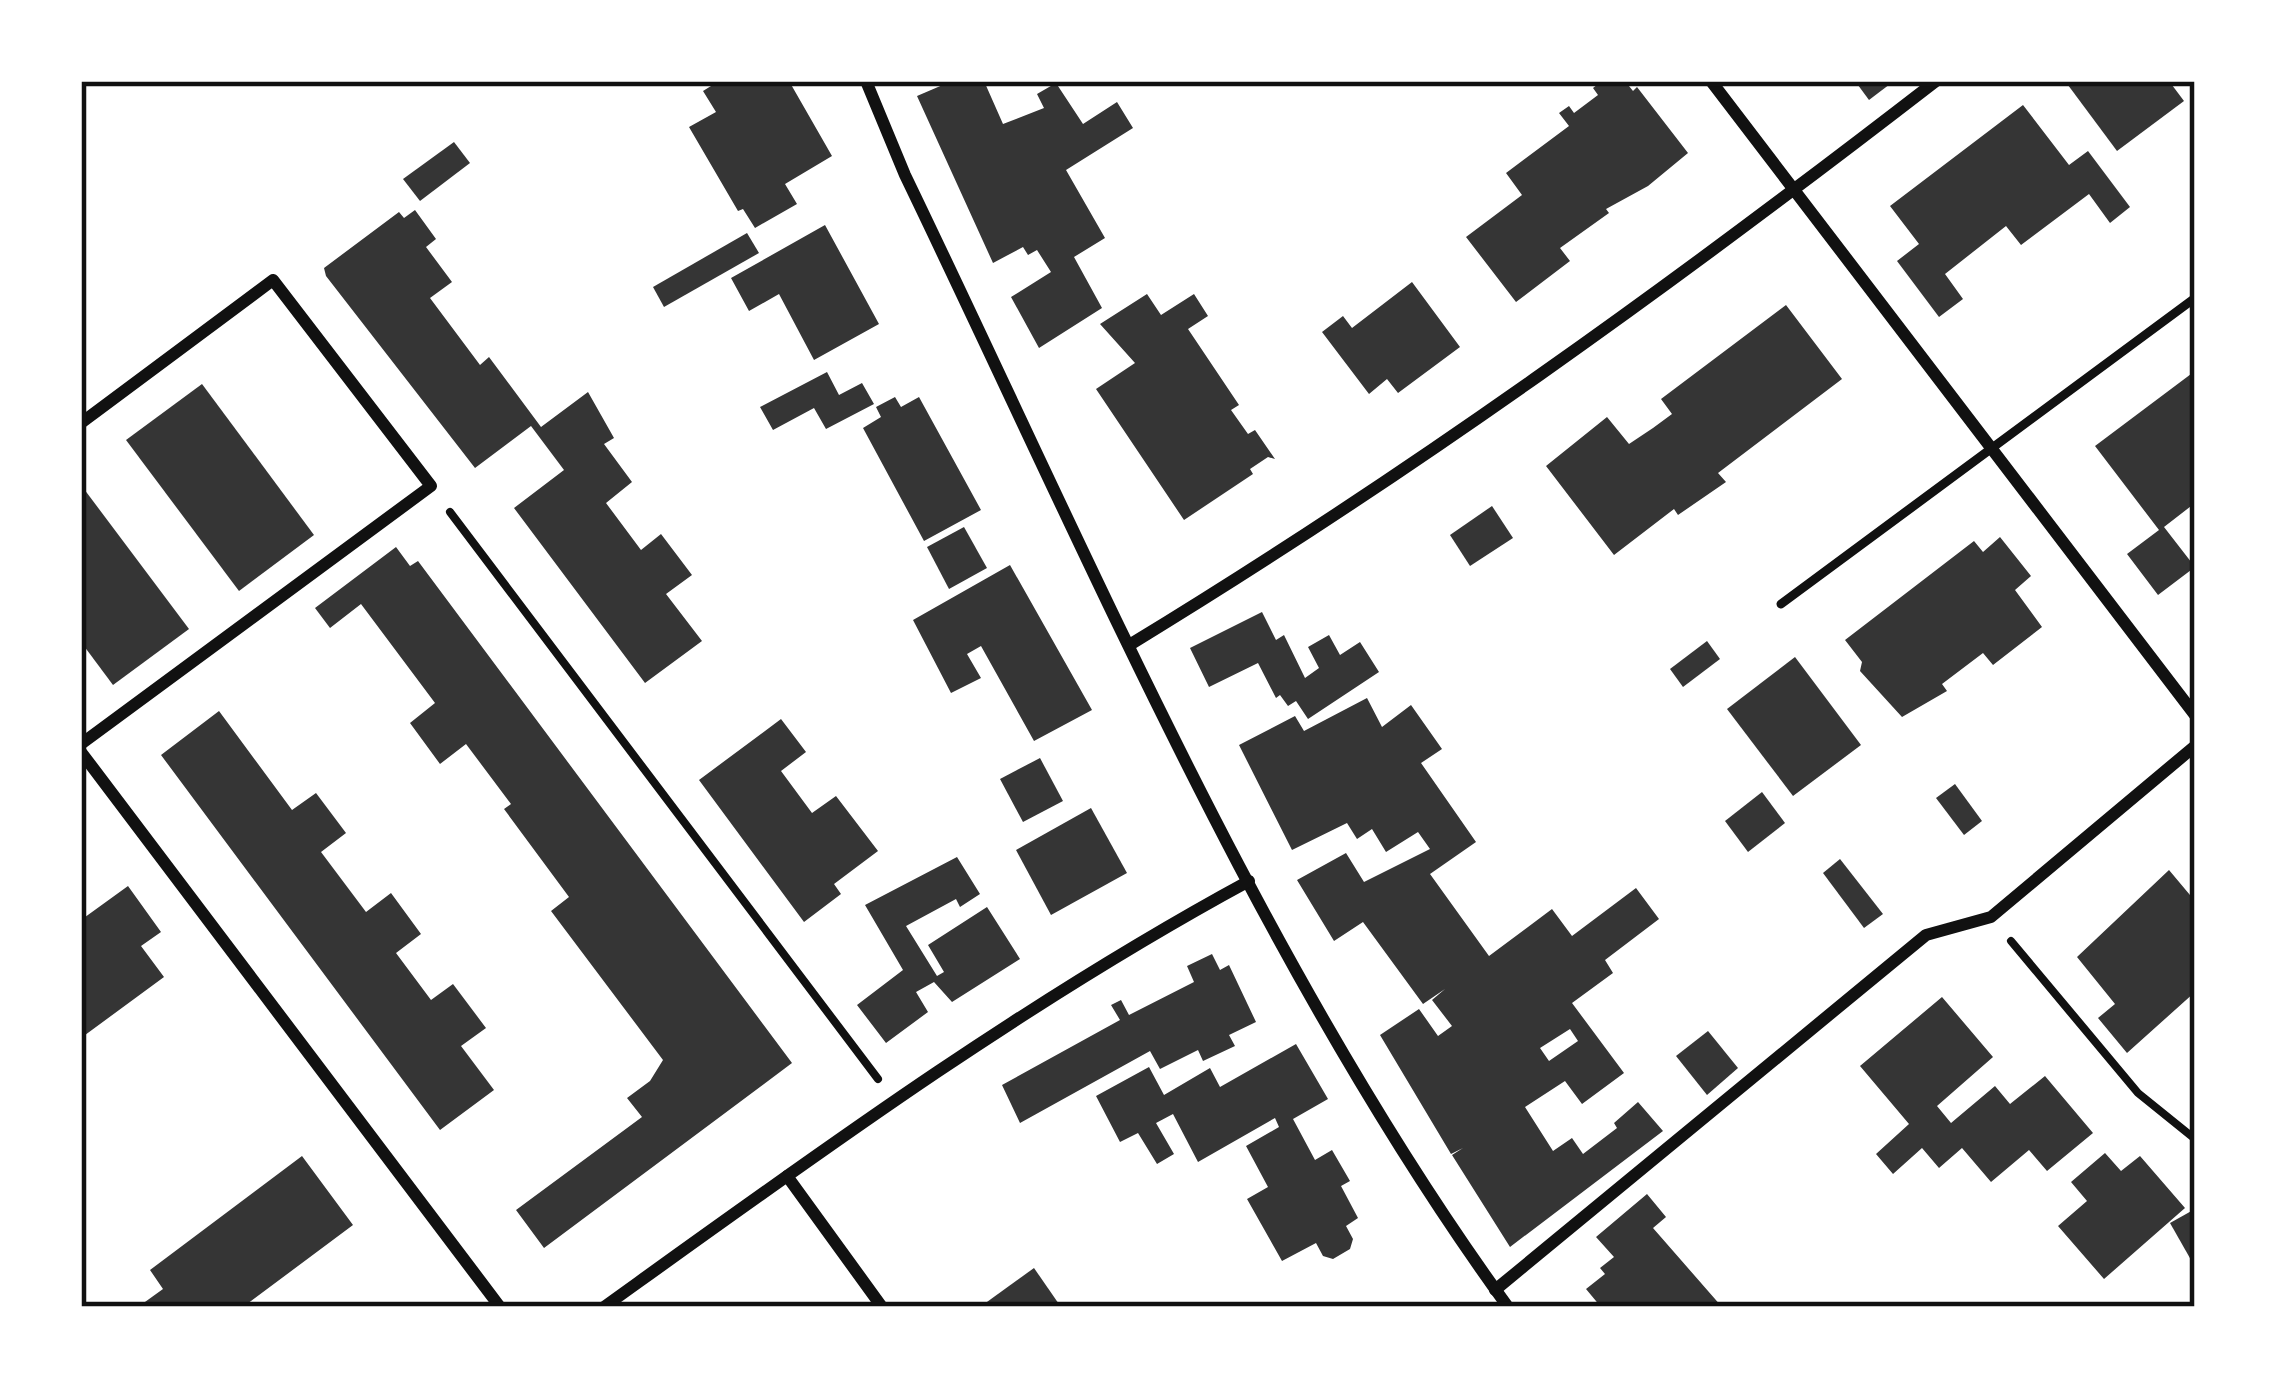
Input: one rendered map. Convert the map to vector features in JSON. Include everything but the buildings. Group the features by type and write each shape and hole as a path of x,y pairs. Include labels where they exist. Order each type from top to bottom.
{"street":[{"path":"866,81 905,175 1250,881 1378,1110 1508,1307"},
{"path":"1711,81 2195,715"},
{"path":"1131,644 1447,444 1936,81"},
{"path":"81,423 273,280 430,487 81,748 500,1307"},
{"path":"1495,1290 1926,935 1991,917 2195,746"},
{"path":"604,1307 895,1100 1099,965 1250,881"},
{"path":"787,1176 882,1307"}],"lane":[{"path":"1781,604 2195,298"}],"path":[{"path":"430,487 895,1100"},
{"path":"1991,917 2138,1093 2195,1138"}]}
